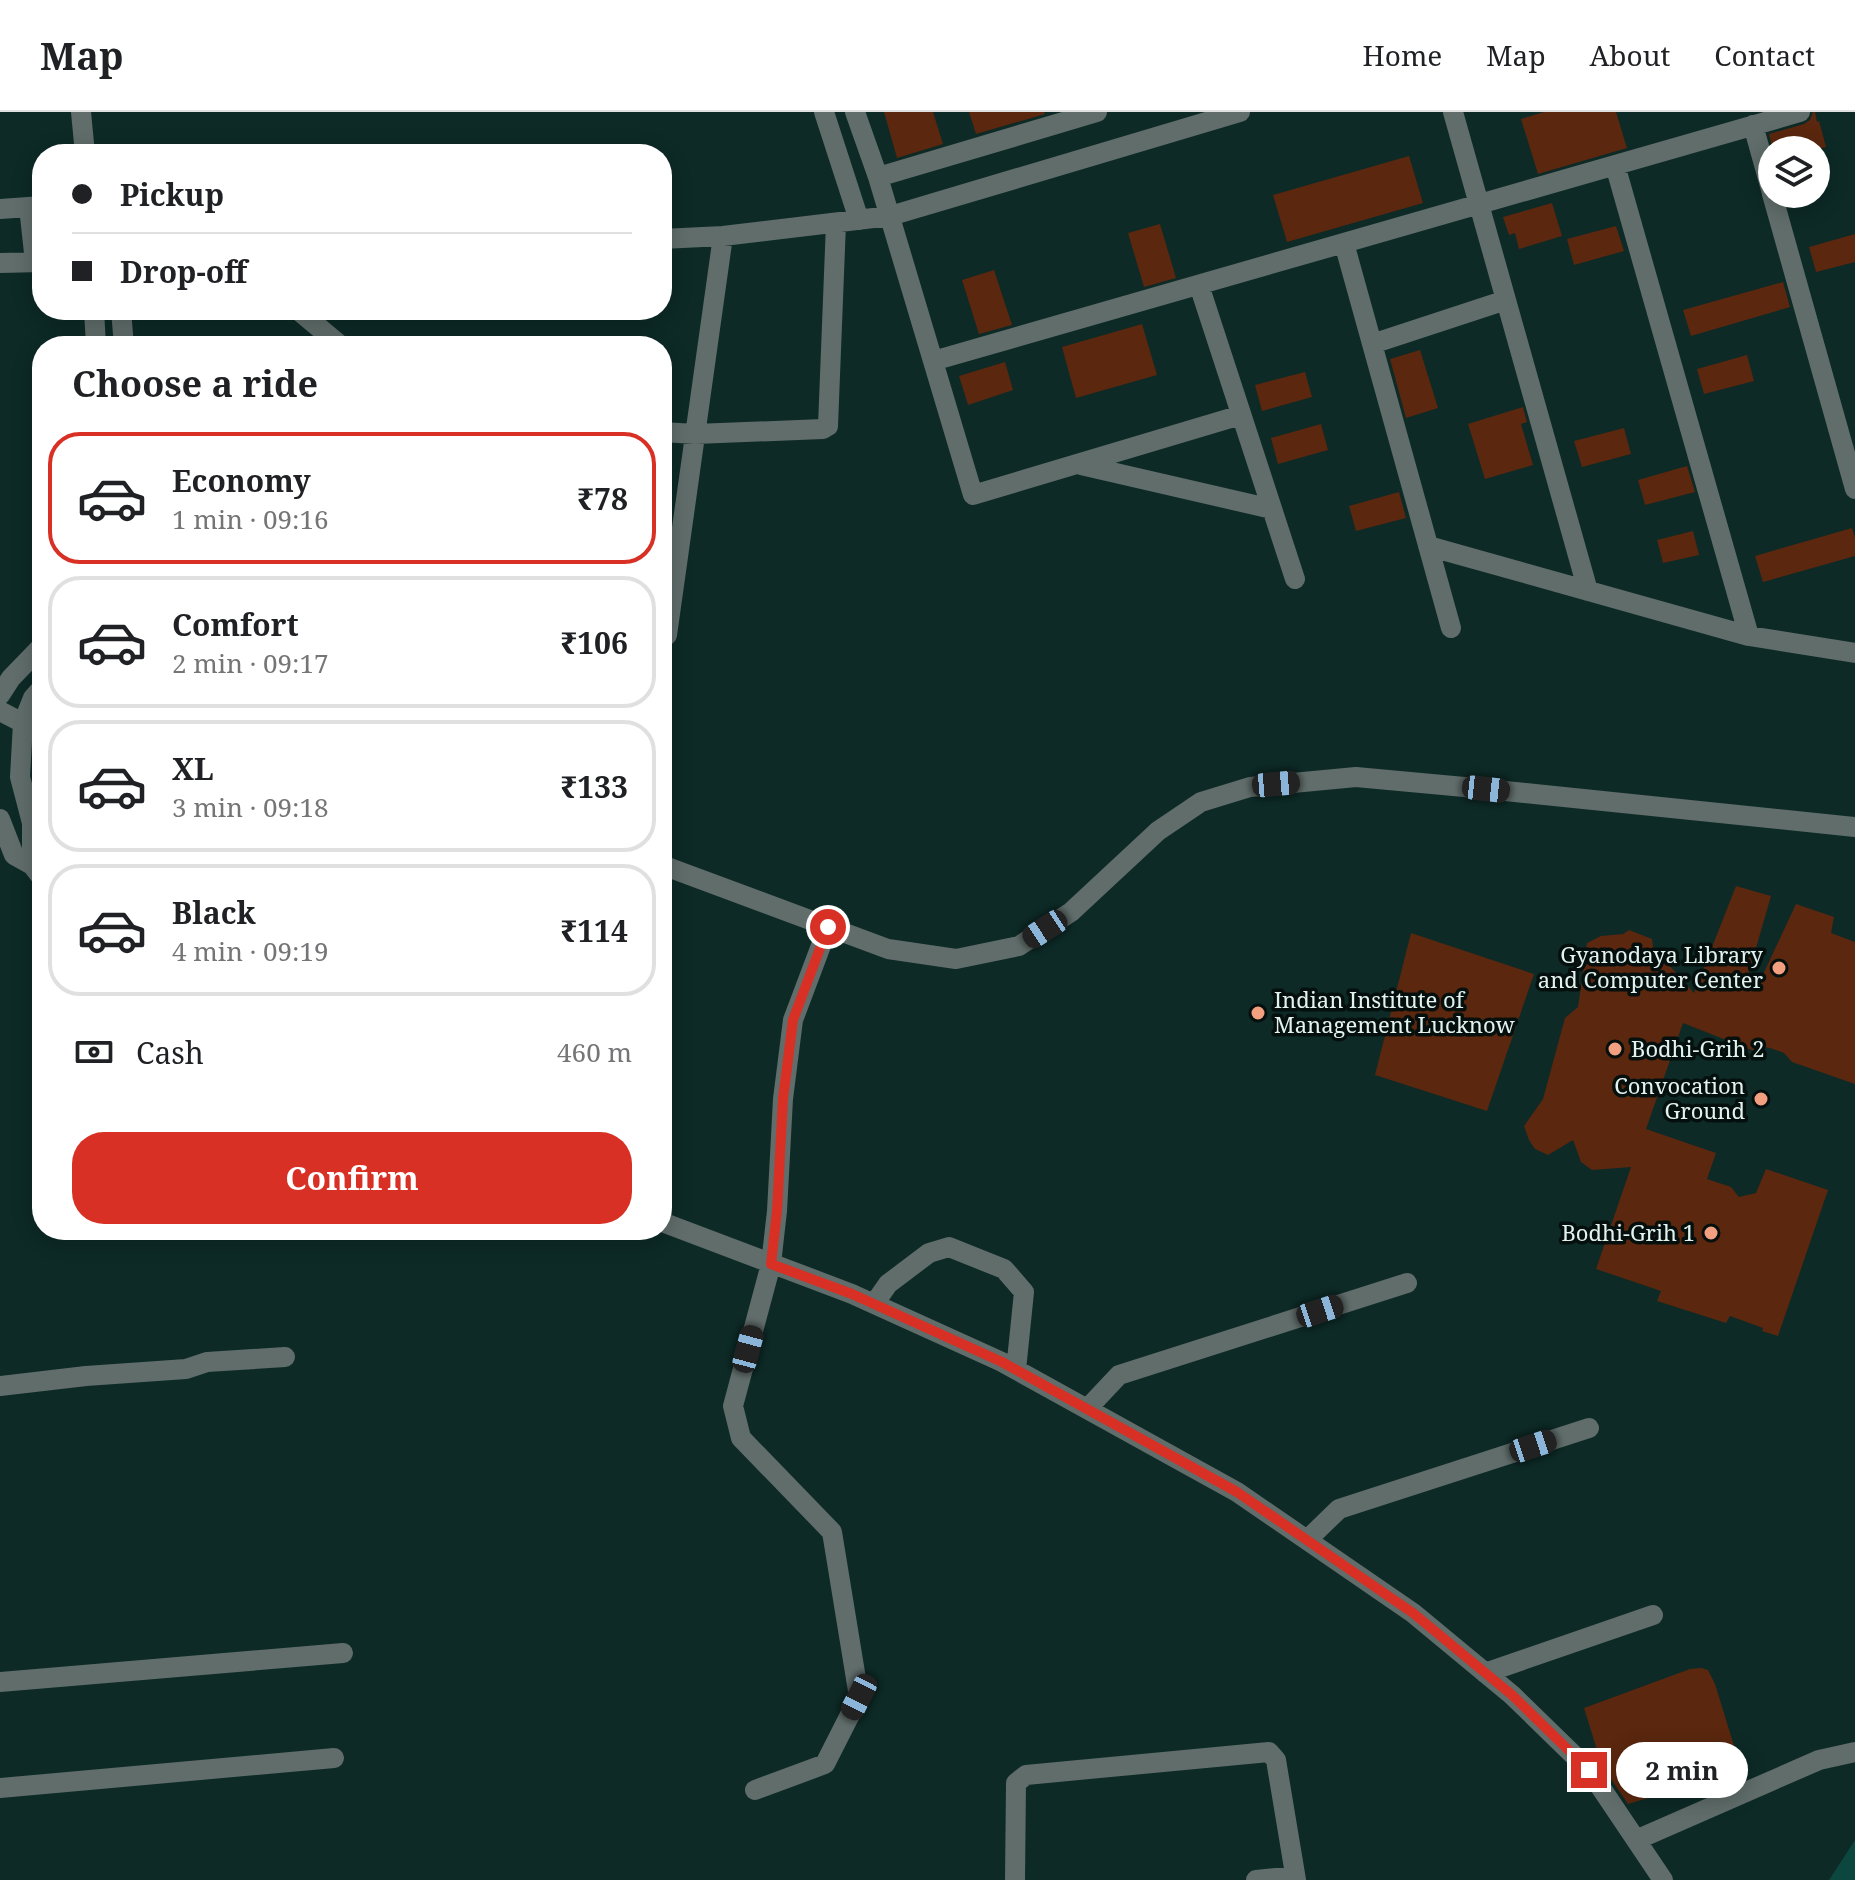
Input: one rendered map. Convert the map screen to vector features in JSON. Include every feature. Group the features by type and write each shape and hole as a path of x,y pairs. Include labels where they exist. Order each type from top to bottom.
{"street":[{"path":"81,112 84,144"},
{"path":"824,112 859,220"},
{"path":"855,112 878,177 973,495 1241,415"},
{"path":"878,177 1097,112"},
{"path":"672,239 723,236 890,216 1240,112"},
{"path":"1453,112 1588,591"},
{"path":"933,361 1800,112"},
{"path":"1753,125 1758,143"},
{"path":"1615,165 1749,636"},
{"path":"0,209 32,206"},
{"path":"1776,208 1855,489"},
{"path":"672,433 823,429 828,426 836,223"},
{"path":"672,572 723,236"},
{"path":"1344,243 1451,628"},
{"path":"0,263 32,262"},
{"path":"1199,285 1295,579"},
{"path":"1372,344 1506,300"},
{"path":"310,320 329,336"},
{"path":"1077,464 1272,509"},
{"path":"1428,546 1749,636 1855,653"},
{"path":"0,695 32,656"},
{"path":"32,700 23,723 20,777 32,823"},
{"path":"0,711 23,723"},
{"path":"0,730 23,723"},
{"path":"672,869 888,949 956,959 1019,946 1071,912 1158,831 1201,802 1250,787 1356,777 1855,827"},
{"path":"0,819 14,855 32,868"},
{"path":"755,1790 825,1764 859,1697 832,1532 741,1438 733,1406 771,1264 783,1099 793,1020 828,927"},
{"path":"672,1226 874,1304 1016,1370 1237,1492 1413,1613 1512,1695 1589,1770 1663,1880"},
{"path":"874,1304 888,1284 929,1253 949,1247 1004,1269 1024,1292 1016,1370"},
{"path":"1087,1409 1119,1375 1407,1283"},
{"path":"0,1386 186,1369 207,1362 285,1357"},
{"path":"1307,1540 1339,1509 1589,1428"},
{"path":"1485,1673 1653,1615"},
{"path":"0,1682 343,1653"},
{"path":"1015,1880 1016,1783 1026,1775 1269,1752 1276,1760 1296,1878 1256,1880"},
{"path":"1636,1840 1819,1760 1855,1752"},
{"path":"0,1788 334,1758"}],"green space":[{"path":"1855,1840 1855,1880 1829,1880"}],"building":[{"path":"884,112 933,112 943,144 897,158"},
{"path":"969,112 1044,112 1045,114 976,134"},
{"path":"1544,112 1616,112 1627,148 1538,174 1521,119"},
{"path":"1815,112 1823,136 1770,136 1769,134 1810,120"},
{"path":"1409,156 1423,203 1287,242 1273,195"},
{"path":"1552,203 1562,236 1519,249 1515,233 1509,235 1503,217"},
{"path":"1160,224 1176,278 1144,287 1128,233"},
{"path":"1616,226 1624,251 1574,265 1567,239"},
{"path":"1855,234 1855,262 1816,272 1809,247"},
{"path":"994,270 1012,325 979,334 962,280"},
{"path":"1783,282 1790,307 1691,336 1683,310"},
{"path":"1142,324 1157,375 1076,398 1062,347"},
{"path":"1420,350 1438,408 1406,418 1390,359"},
{"path":"1747,355 1754,381 1704,394 1697,369"},
{"path":"1005,362 1013,390 968,405 959,376"},
{"path":"1305,372 1312,397 1262,411 1255,385"},
{"path":"1523,407 1527,422 1521,424 1533,465 1485,479 1468,424"},
{"path":"1321,424 1328,450 1278,464 1271,438"},
{"path":"1624,428 1631,454 1582,467 1574,441"},
{"path":"1687,466 1695,492 1645,505 1638,480"},
{"path":"1399,492 1406,518 1356,531 1349,506"},
{"path":"1852,528 1855,556 1763,582 1755,556"},
{"path":"1693,531 1699,555 1663,563 1657,540"},
{"path":"1736,886 1771,896 1747,979 1759,983 1796,904 1834,917 1831,933 1855,942 1855,1084 1792,1062 1784,1053 1770,1048 1758,1046 1754,1051 1683,1023 1646,1129 1716,1153 1707,1179 1731,1187 1739,1197 1756,1193 1766,1169 1828,1190 1778,1336 1730,1316 1726,1323 1657,1301 1661,1291 1596,1269 1631,1167 1592,1170 1581,1162 1573,1140 1548,1155 1535,1149 1524,1126 1543,1099 1565,1018 1578,1007 1587,943 1601,936 1623,934 1629,930 1652,939 1653,947 1671,958 1669,965 1694,993"},
{"path":"1411,933 1534,974 1487,1111 1375,1075"},
{"path":"1690,1669 1708,1670 1715,1684 1738,1759 1735,1765 1721,1776 1628,1804 1602,1766 1584,1708"}],"place":[{"name":"Gyanodaya Library and Computer Center","path":"1779,968"},
{"name":"Indian Institute of Management Lucknow","path":"1258,1013"},
{"name":"Bodhi-Grih 2","path":"1615,1049"},
{"name":"Convocation Ground","path":"1761,1099"},
{"name":"Bodhi-Grih 1","path":"1711,1233"}],"route":[{"path":"828,927 793,1020 783,1099 771,1264 852,1294 1002,1362 1237,1492 1413,1613 1512,1695 1589,1770"}]}
